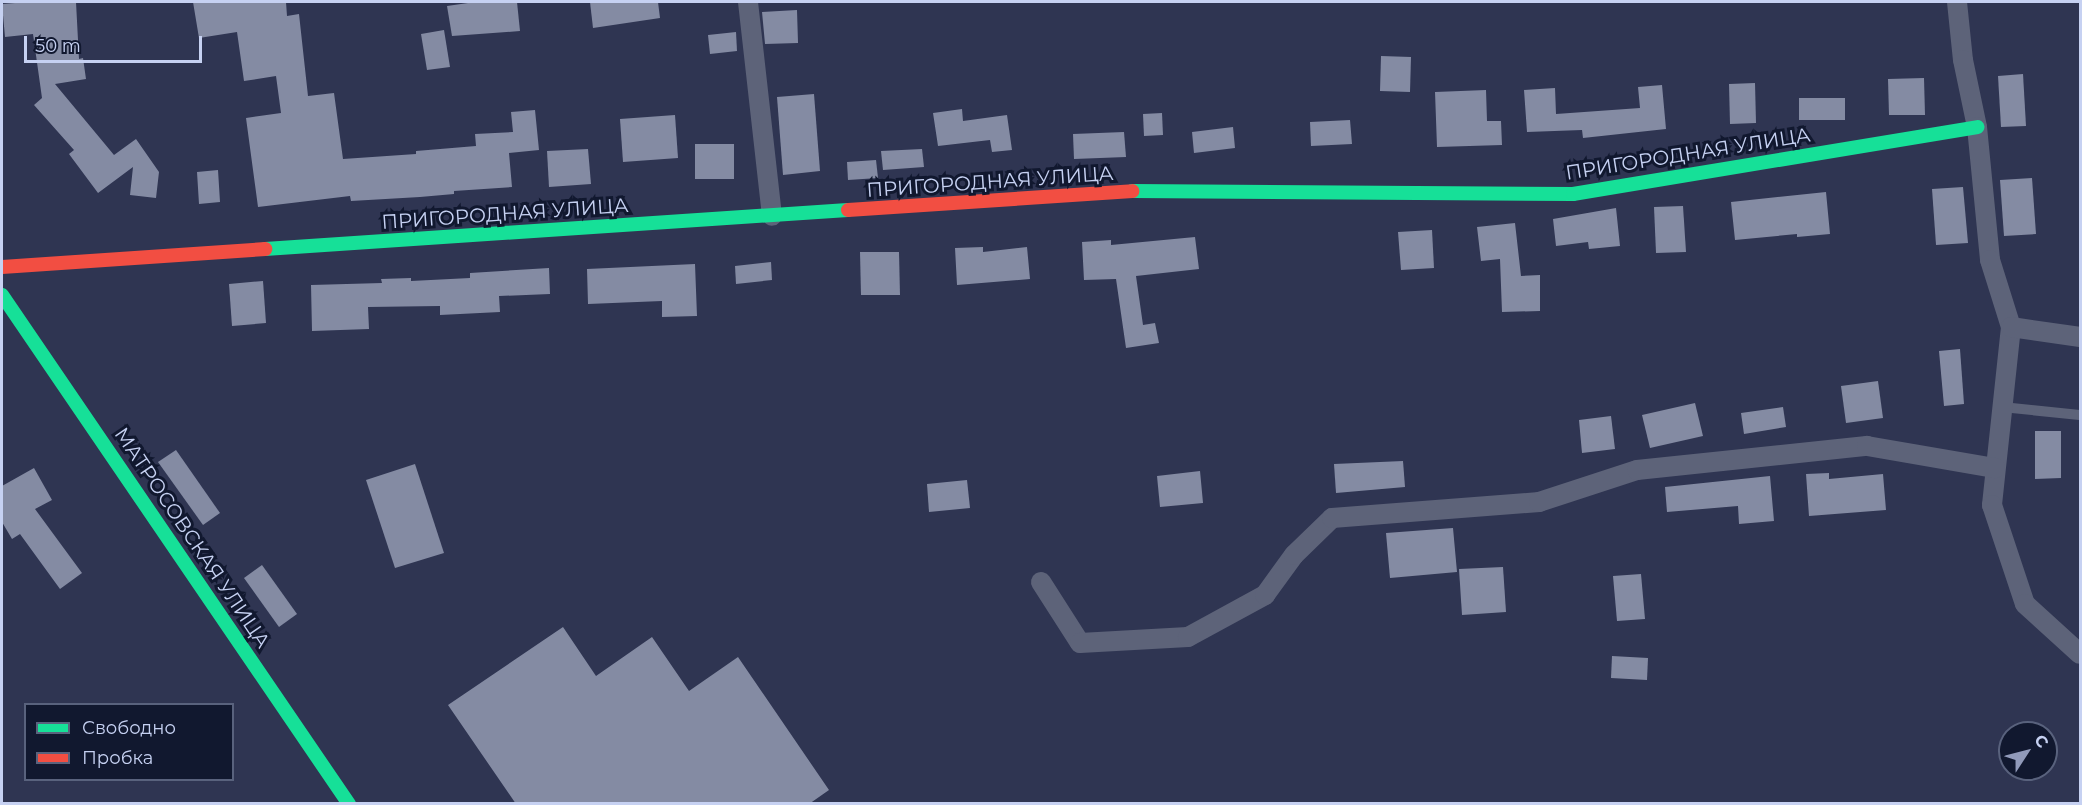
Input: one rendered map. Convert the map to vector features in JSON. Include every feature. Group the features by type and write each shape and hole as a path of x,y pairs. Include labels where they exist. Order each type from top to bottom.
{"main road":[{"name":"ПРИГОРОДНАЯ УЛИЦА","path":"2,267 1138,191 1573,194 1977,127"},
{"name":"МАТРОСОВСКАЯ УЛИЦА","path":"2,295 350,804"}],"street":[{"path":"748,2 772,216"},
{"path":"1957,2 1964,60 1977,127 1990,260 2011,327 1992,506 2025,604 2080,654"},
{"path":"2011,327 2080,337"},
{"path":"1041,582 1080,643 1188,637 1264,595 1294,555 1332,518 1539,502 1637,470 1867,447 1995,468"}],"lane":[{"path":"2002,407 2080,415"}],"building":[{"path":"76,2 79,59 83,58 86,79 55,84 114,155 136,139 159,172 156,198 130,195 133,167 98,193 69,154 74,150 34,105 42,98 33,34 5,37 2,4"},
{"path":"193,2 286,2 287,16 299,14 308,96 334,93 343,159 416,154 416,151 476,146 475,134 513,132 511,112 535,110 539,150 509,153 512,187 454,191 454,194 420,197 351,201 350,196 258,207 246,118 281,113 276,76 244,81 237,32 199,38"},
{"path":"475,2 517,2 520,31 452,36 447,6"},
{"path":"590,2 658,2 660,18 593,28"},
{"path":"797,10 798,43 765,44 762,12"},
{"path":"444,30 450,67 427,70 421,34"},
{"path":"736,32 737,51 710,54 708,35"},
{"path":"1381,56 1411,57 1410,92 1380,91"},
{"path":"2023,74 2026,126 2001,127 1998,76"},
{"path":"1924,78 1925,115 1889,115 1888,79"},
{"path":"1755,83 1756,123 1730,124 1729,84"},
{"path":"1662,85 1666,129 1583,138 1582,130 1527,132 1524,90 1555,88 1556,114 1640,108 1638,87"},
{"path":"1486,90 1487,121 1501,121 1502,145 1437,147 1435,92"},
{"path":"814,94 820,171 783,175 777,97"},
{"path":"1799,98 1845,98 1845,120 1799,120"},
{"path":"962,109 963,121 1007,115 1012,150 992,152 990,140 938,146 933,113"},
{"path":"1162,113 1163,135 1144,136 1143,114"},
{"path":"675,115 678,158 623,162 620,119"},
{"path":"1350,120 1352,144 1311,146 1310,122"},
{"path":"1233,127 1235,148 1194,153 1192,132"},
{"path":"1124,132 1126,157 1074,159 1073,134"},
{"path":"695,144 734,144 734,179 695,179"},
{"path":"588,149 591,184 549,187 547,151"},
{"path":"922,149 924,167 883,170 881,151"},
{"path":"876,160 878,178 848,180 847,162"},
{"path":"218,170 220,202 199,204 197,172"},
{"path":"2032,178 2036,234 2004,236 2000,180"},
{"path":"1963,187 1968,243 1936,245 1932,189"},
{"path":"1826,192 1830,234 1797,237 1797,234 1735,240 1731,202"},
{"path":"1683,206 1686,252 1656,253 1654,207"},
{"path":"1616,208 1620,246 1589,249 1588,242 1556,246 1553,219"},
{"path":"1515,223 1521,276 1540,275 1540,311 1502,312 1500,259 1481,261 1477,227"},
{"path":"1432,230 1434,268 1401,270 1398,232"},
{"path":"1195,237 1199,269 1136,276 1143,325 1155,323 1159,343 1126,348 1116,279 1084,280 1082,242 1111,240 1111,245"},
{"path":"983,247 983,252 1027,247 1030,279 957,285 955,248"},
{"path":"860,252 899,252 900,295 861,295"},
{"path":"771,262 772,280 736,284 735,266"},
{"path":"695,264 697,316 662,317 662,301 588,304 587,269"},
{"path":"549,268 550,294 499,296 500,312 440,315 440,306 368,307 369,329 312,331 311,285 382,283 381,279 411,278 411,281 470,278 470,273"},
{"path":"263,281 266,323 232,326 229,284"},
{"path":"1960,349 1964,404 1944,406 1939,351"},
{"path":"1878,381 1883,418 1846,423 1841,386"},
{"path":"1695,403 1703,436 1650,448 1642,415"},
{"path":"1783,407 1786,427 1744,434 1741,413"},
{"path":"1611,416 1615,449 1582,453 1579,420"},
{"path":"2035,431 2061,431 2061,478 2035,479"},
{"path":"176,450 220,513 203,525 158,462"},
{"path":"1403,461 1405,487 1336,493 1334,464"},
{"path":"415,464 444,553 395,568 366,480"},
{"path":"34,468 52,500 35,509 82,573 60,589 20,534 12,539 2,522 2,486"},
{"path":"1200,471 1203,503 1160,507 1157,476"},
{"path":"1829,473 1829,479 1883,474 1886,510 1809,516 1806,474"},
{"path":"1770,476 1774,521 1739,524 1738,506 1667,512 1665,487"},
{"path":"967,480 970,508 929,512 927,484"},
{"path":"1453,528 1457,572 1390,578 1386,533"},
{"path":"262,565 297,614 279,627 244,578"},
{"path":"1503,567 1506,612 1462,615 1459,569"},
{"path":"1641,574 1645,619 1617,621 1613,576"},
{"path":"563,627 596,676 652,637 689,691 738,657 829,790 809,804 516,804 448,705"},
{"path":"1612,656 1648,658 1647,680 1611,678"}],"traffic: fast":[{"path":"1132,191 1573,194 1977,127"},
{"path":"265,249 848,210"},
{"path":"2,295 349,804"}],"traffic: jam":[{"path":"848,210 1132,191"},
{"path":"2,267 265,249"}]}
